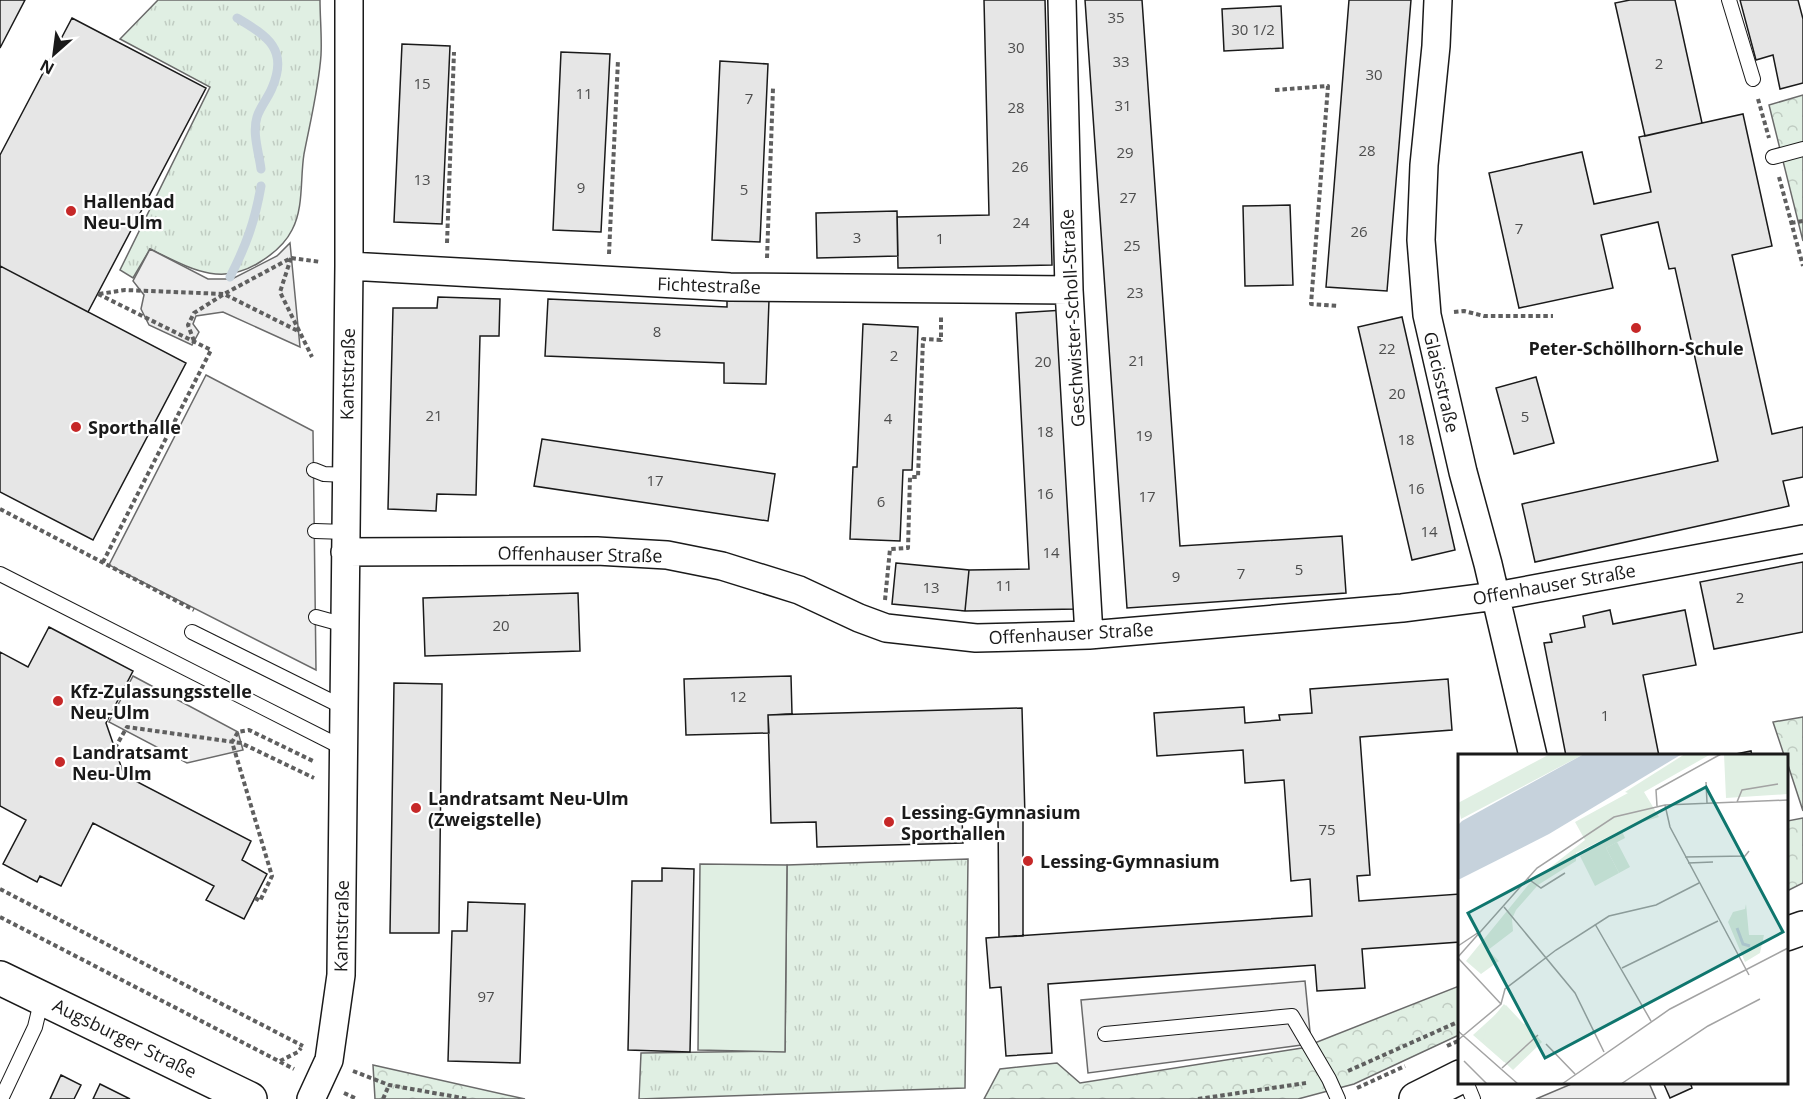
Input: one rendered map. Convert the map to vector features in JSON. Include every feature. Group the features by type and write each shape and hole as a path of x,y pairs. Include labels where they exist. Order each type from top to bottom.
{"street":[{"name":"Kantstraße","path":"311,1099 329,1060 341,975 349,266 349,0"},
{"name":"Geschwister-Scholl-Straße","path":"1062,0 1070,290 1089,635"},
{"name":"Glacisstraße","path":"1438,0 1421,240 1427,315 1533,754"},
{"name":"Fichtestraße","path":"349,266 767,287 1070,290"},
{"name":"Offenhauser Straße","path":"345,542 667,555 722,566 799,590 886,628 976,638 1089,635 1402,608 1496,596 1803,539"},
{"path":"1788,933 1803,928"},
{"path":"1788,955 1803,951"},
{"name":"Augsburger Straße","path":"0,978 250,1099"},
{"path":"1416,1099 1458,1078"}],"lane":[{"path":"1729,0 1754,79"},
{"path":"1773,157 1803,149"},
{"path":"314,470 324,474 346,475"},
{"path":"315,531 345,542"},
{"path":"0,574 343,748"},
{"path":"316,617 345,625"},
{"path":"192,632 344,707"},
{"path":"1,1099 35,1027 42,998"},
{"path":"1105,1034 1292,1016 1337,1097"},
{"path":"1466,1084 1473,1099"}],"path":[{"path":"446,271 454,52"},
{"path":"607,280 618,60"},
{"path":"1754,79 1803,266"},
{"path":"1275,90 1328,86 1311,304 1338,306"},
{"path":"767,287 773,88"},
{"path":"1791,223 1803,221"},
{"path":"291,258 280,292 312,357"},
{"path":"194,342 188,325 194,313 291,258 349,266"},
{"path":"886,628 885,608 890,549 908,548 910,477 918,477 923,339 941,340 940,289"},
{"path":"102,564 129,517 211,350 98,294 125,290 224,294 298,332"},
{"path":"1427,315 1464,311 1484,316 1553,316"},
{"path":"0,509 198,612"},
{"path":"115,748 127,727 241,743 324,782 342,786"},
{"path":"231,742 238,732 249,730 302,757"},
{"path":"231,742 272,876 260,901 255,898"},
{"path":"0,889 329,1060 389,1085 468,1099"},
{"path":"0,918 279,1062"},
{"path":"1438,1050 1458,1041"},
{"path":"1337,1097 1406,1066"},
{"path":"383,1099 389,1085"}],"green space":[{"path":"158,0 320,0 320,67 304,154 296,221 289,235 274,252 245,270 218,274 204,272 150,249 133,278 120,270 210,87 120,39"},
{"path":"1803,95 1803,241 1769,105"},
{"path":"1803,717 1803,811 1788,765 1788,754 1784,754 1773,722"},
{"path":"1803,818 1803,883 1788,890 1788,821"},
{"path":"968,859 965,1088 639,1099 641,1053 785,1051 787,865"},
{"path":"700,864 787,865 785,1052 698,1050"},
{"path":"1458,986 1458,1035 1354,1084 1298,1099 984,1099 1000,1069 1057,1063 1080,1083 1302,1048"},
{"path":"373,1065 525,1099 375,1099"}],"shaded area":[{"path":"290,243 300,347 223,312 196,316 193,324 199,332 192,345 149,325 141,309 144,295 133,281 150,249 208,279 232,279 277,256"},
{"path":"206,375 313,431 316,670 109,565"},
{"path":"133,676 238,732 243,750 187,763 109,722"},
{"path":"1305,981 1311,1042 1088,1073 1081,1000"},
{"path":"1571,1084 1649,1084 1656,1099 1536,1099"}],"building":[{"path":"0,0 25,0 0,48"},
{"path":"984,0 1045,0 1052,265 898,268 897,217 989,215"},
{"path":"1085,0 1142,0 1180,546 1342,536 1346,593 1127,608"},
{"path":"1349,0 1411,0 1387,291 1326,287"},
{"path":"1630,0 1675,0 1702,123 1645,136 1615,3"},
{"path":"1740,0 1798,0 1803,19 1803,83 1780,89 1773,55 1756,60"},
{"path":"1281,6 1283,48 1224,51 1222,9"},
{"name":"Hallenbad Neu-Ulm","path":"72,18 206,88 88,312 0,266 0,155"},
{"path":"402,44 450,46 442,224 394,222"},
{"path":"561,52 610,54 601,232 553,230"},
{"path":"720,61 768,64 760,242 712,240"},
{"path":"1743,114 1772,246 1732,255 1772,434 1803,427 1803,477 1783,481 1789,506 1535,562 1522,504 1718,461 1675,268 1669,269 1658,222 1601,235 1613,288 1519,308 1489,173 1582,152 1594,204 1651,192 1639,137"},
{"path":"1290,205 1293,285 1245,286 1243,206"},
{"path":"897,211 898,256 817,258 816,213"},
{"name":"Sporthalle","path":"0,266 186,363 93,540 0,492"},
{"path":"438,297 500,299 499,336 480,336 476,495 437,494 436,511 388,509 393,308 437,308"},
{"path":"548,299 727,307 727,299 769,300 766,384 724,383 724,363 545,356"},
{"path":"1064,310 1078,609 965,611 969,570 1029,569 1016,313"},
{"path":"1402,317 1455,550 1412,560 1358,327"},
{"path":"863,324 918,327 912,470 903,470 900,541 850,539 853,467 857,467"},
{"path":"1536,377 1554,443 1514,454 1496,388"},
{"path":"542,439 775,474 768,521 534,486"},
{"path":"1803,562 1803,632 1714,649 1700,582"},
{"path":"896,563 969,570 965,611 892,604"},
{"path":"578,593 580,651 425,656 423,598"},
{"path":"1610,610 1613,624 1685,610 1696,665 1643,675 1659,754 1566,754 1544,643 1552,642 1550,634 1585,627 1583,616"},
{"name":"Landratsamt Neu-Ulm","path":"49,627 133,671 106,723 124,775 251,841 242,860 267,874 244,919 206,900 214,886 93,823 61,886 40,876 37,882 3,864 26,820 0,806 0,652 28,667"},
{"path":"791,676 792,714 768,715 769,733 686,735 684,679"},
{"path":"1448,679 1452,730 1360,737 1370,875 1357,876 1359,901 1458,894 1458,942 1362,949 1365,988 1317,991 1315,965 1048,984 1052,1053 1006,1056 1001,987 990,988 986,938 1312,916 1310,879 1291,881 1284,780 1245,783 1243,750 1157,756 1154,713 1244,707 1245,723 1280,720 1279,715 1312,713 1310,689"},
{"name":"Landratsamt Neu-Ulm (Zweigstelle)","path":"394,683 442,684 439,933 390,933"},
{"name":"Lessing-Gymnasium Sporthallen","path":"1022,708 1025,817 1023,817 1023,936 999,937 998,817 962,818 963,843 817,847 816,822 771,823 768,715"},
{"path":"1751,751 1752,754 1736,754"},
{"path":"662,868 694,869 690,1052 628,1050 632,881 662,881"},
{"path":"468,902 525,904 520,1063 448,1061 452,931 467,931"},
{"path":"61,1075 81,1085 74,1099 50,1099"},
{"path":"100,1084 130,1099 93,1099"},
{"path":"1664,1084 1691,1084 1692,1088 1670,1098"}],"waterway":[{"path":"237,18 266,38 276,53 278,63 277,75 258,113 256,123 261,169"},
{"path":"230,277 249,233 261,186"}],"place":[{"name":"Hallenbad Neu-Ulm","path":"71,211"},
{"name":"Peter-Schöllhorn-Schule","path":"1636,328"},
{"name":"Sporthalle","path":"76,427"},
{"name":"Kfz-Zulassungsstelle Neu-Ulm","path":"58,701"},
{"name":"Landratsamt Neu-Ulm","path":"60,762"},
{"name":"Landratsamt Neu-Ulm (Zweigstelle)","path":"416,808"},
{"name":"Lessing-Gymnasium Sporthallen","path":"889,822"},
{"name":"Lessing-Gymnasium","path":"1028,861"}]}
